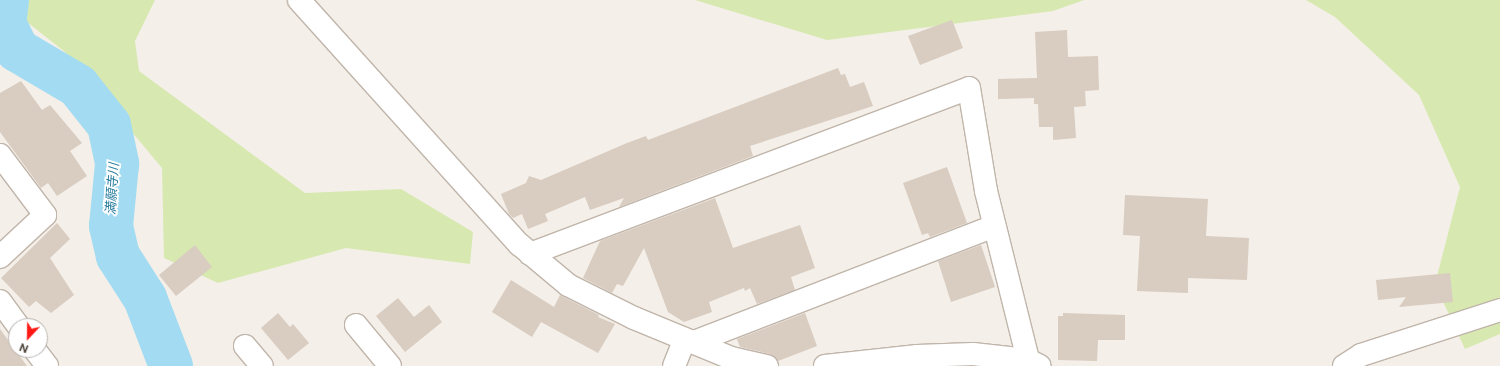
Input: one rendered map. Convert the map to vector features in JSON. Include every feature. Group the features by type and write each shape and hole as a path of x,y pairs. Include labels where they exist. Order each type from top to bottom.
{"street":[{"path":"299,0 530,254 568,285 634,318 731,358 767,366"},
{"path":"530,254 968,88 994,226 1034,363 973,354 917,356 825,366"},
{"path":"0,155 45,215 0,257"},
{"path":"674,366 690,341 994,226"},
{"path":"0,301 12,318"},
{"path":"1344,366 1361,355 1500,310"},
{"path":"356,325 390,366"},
{"path":"246,346 262,366"}],"green space":[{"path":"20,0 155,0 135,41 139,71 305,193 401,189 473,232 470,264 346,248 218,283 164,258 162,168 65,52 27,22"},
{"path":"695,0 1084,0 1053,11 827,40"},
{"path":"1306,0 1500,0 1500,334 1465,349 1435,284 1460,187 1419,95 1335,17"}],"building":[{"path":"952,20 963,48 920,65 908,36"},
{"path":"1067,30 1068,57 1098,56 1099,90 1085,91 1086,106 1074,107 1076,138 1053,140 1053,127 1039,127 1038,104 1034,104 1034,98 998,99 998,79 1037,78 1035,32"},
{"path":"838,68 841,75 845,74 850,87 864,82 873,106 750,146 753,156 619,207 624,198 590,210 585,197 545,214 548,221 528,229 522,214 513,218 509,214 501,194 526,183 529,176 541,180 627,143 646,136 648,140"},
{"path":"21,81 42,110 50,105 82,143 70,151 87,176 57,196 48,183 41,188 0,132 0,93"},
{"path":"947,167 967,223 930,237 928,233 922,235 903,183"},
{"path":"1125,195 1208,199 1206,236 1249,238 1247,280 1188,278 1188,293 1137,291 1140,236 1123,235"},
{"path":"715,198 733,248 800,225 815,268 791,277 795,290 757,304 750,288 745,291 744,288 709,302 712,312 684,322 668,312 644,248 623,286 617,284 612,293 583,278 600,241"},
{"path":"57,223 70,239 50,258 74,295 51,313 36,301 29,307 1,278"},
{"path":"195,245 212,267 176,296 159,275"},
{"path":"981,245 995,287 951,302 938,261"},
{"path":"1450,273 1453,302 1399,307 1406,297 1378,300 1376,280"},
{"path":"511,280 554,307 560,295 599,315 598,317 615,324 598,353 541,322 532,337 492,312"},
{"path":"398,298 414,317 429,305 442,322 405,352 376,316"},
{"path":"278,313 290,327 293,324 309,343 288,360 261,328"},
{"path":"805,313 817,346 778,361 770,354 740,347 737,339"},
{"path":"1063,313 1125,315 1125,340 1098,340 1097,361 1058,360 1058,316 1063,316"},
{"path":"0,329 8,340 8,358 21,358 27,366 0,366"}],"waterway":[{"name":"満願寺川","path":"7,0 4,23 17,50 78,86 109,125 117,164 111,226 118,256 145,298 171,366"}]}
